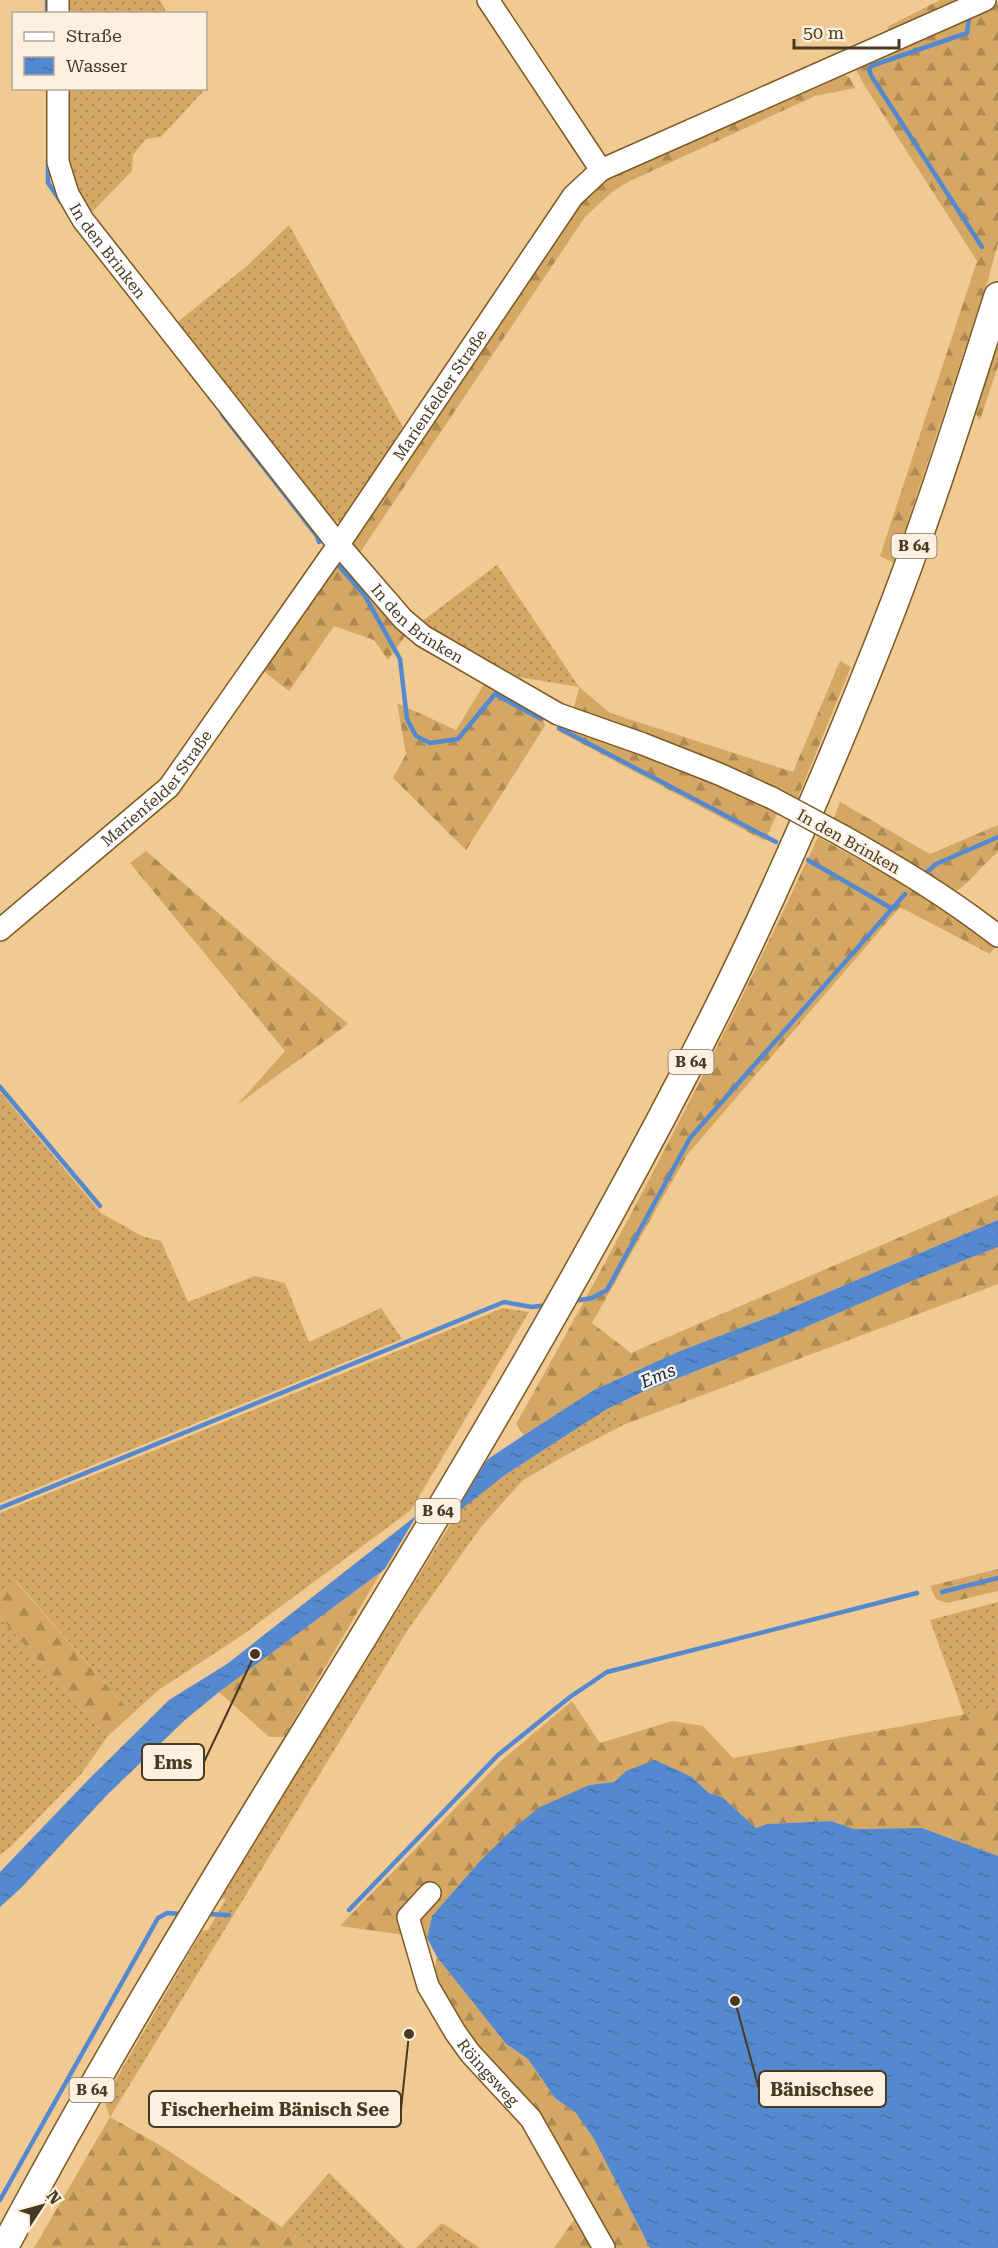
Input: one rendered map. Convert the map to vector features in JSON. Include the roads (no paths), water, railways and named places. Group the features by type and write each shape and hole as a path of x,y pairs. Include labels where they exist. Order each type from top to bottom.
{"main road":[{"name":"B 64","path":"4,2248 32,2194 182,1932 363,1636 574,1280 687,1069 752,938 805,819 885,627 946,455 998,296"}],"street":[{"path":"488,0 601,170"},
{"name":"Marienfelder Straße","path":"0,930 169,787 339,544 573,196 601,170 986,0"},
{"name":"In den Brinken","path":"58,90 58,162 68,194 83,220 339,544 403,619 433,642 558,714 719,774 772,798 842,835 950,900 998,936"},
{"name":"Röingsweg","path":"430,1893 408,1917 428,1986 455,2032 471,2053 531,2119 604,2248"}],"water":[{"path":"998,1220 998,1247 912,1281 790,1334 643,1392 607,1409 505,1475 186,1719 106,1796 21,1888 0,1907 0,1872 169,1700 227,1664 491,1457 594,1390 680,1351 779,1313"},
{"path":"655,1760 692,1777 709,1793 722,1797 756,1828 767,1824 831,1821 854,1829 922,1828 998,1856 998,2248 650,2248 594,2139 576,2113 555,2098 528,2059 506,2044 437,1957 427,1938 432,1916 480,1861 516,1826 540,1807 589,1785 614,1782 626,1771"}],"waterway":[{"path":"47,0 47,12"},
{"path":"969,18 967,33 871,66 869,70 982,247"},
{"path":"48,160 48,183 61,202"},
{"path":"222,414 317,536 319,542"},
{"path":"340,567 365,596 400,659 407,719 416,736 430,743 458,739 495,694 541,719"},
{"path":"559,728 776,842"},
{"path":"927,872 936,864 998,837"},
{"path":"808,860 891,908"},
{"path":"574,1301 592,1298 607,1290 690,1138 905,894"},
{"path":"0,1087 100,1206"},
{"path":"0,1508 504,1302 532,1307 547,1305"},
{"path":"942,1592 998,1578"},
{"path":"349,1910 498,1755 570,1697 607,1672 917,1593"},
{"path":"0,2200 158,1918 167,1913 182,1914"},
{"path":"206,1914 229,1915"}],"place":[{"name":"Ems","path":"255,1654"},
{"name":"Bänischsee","path":"735,2001"},
{"name":"Fischerheim Bänisch See","path":"409,2034"}]}
